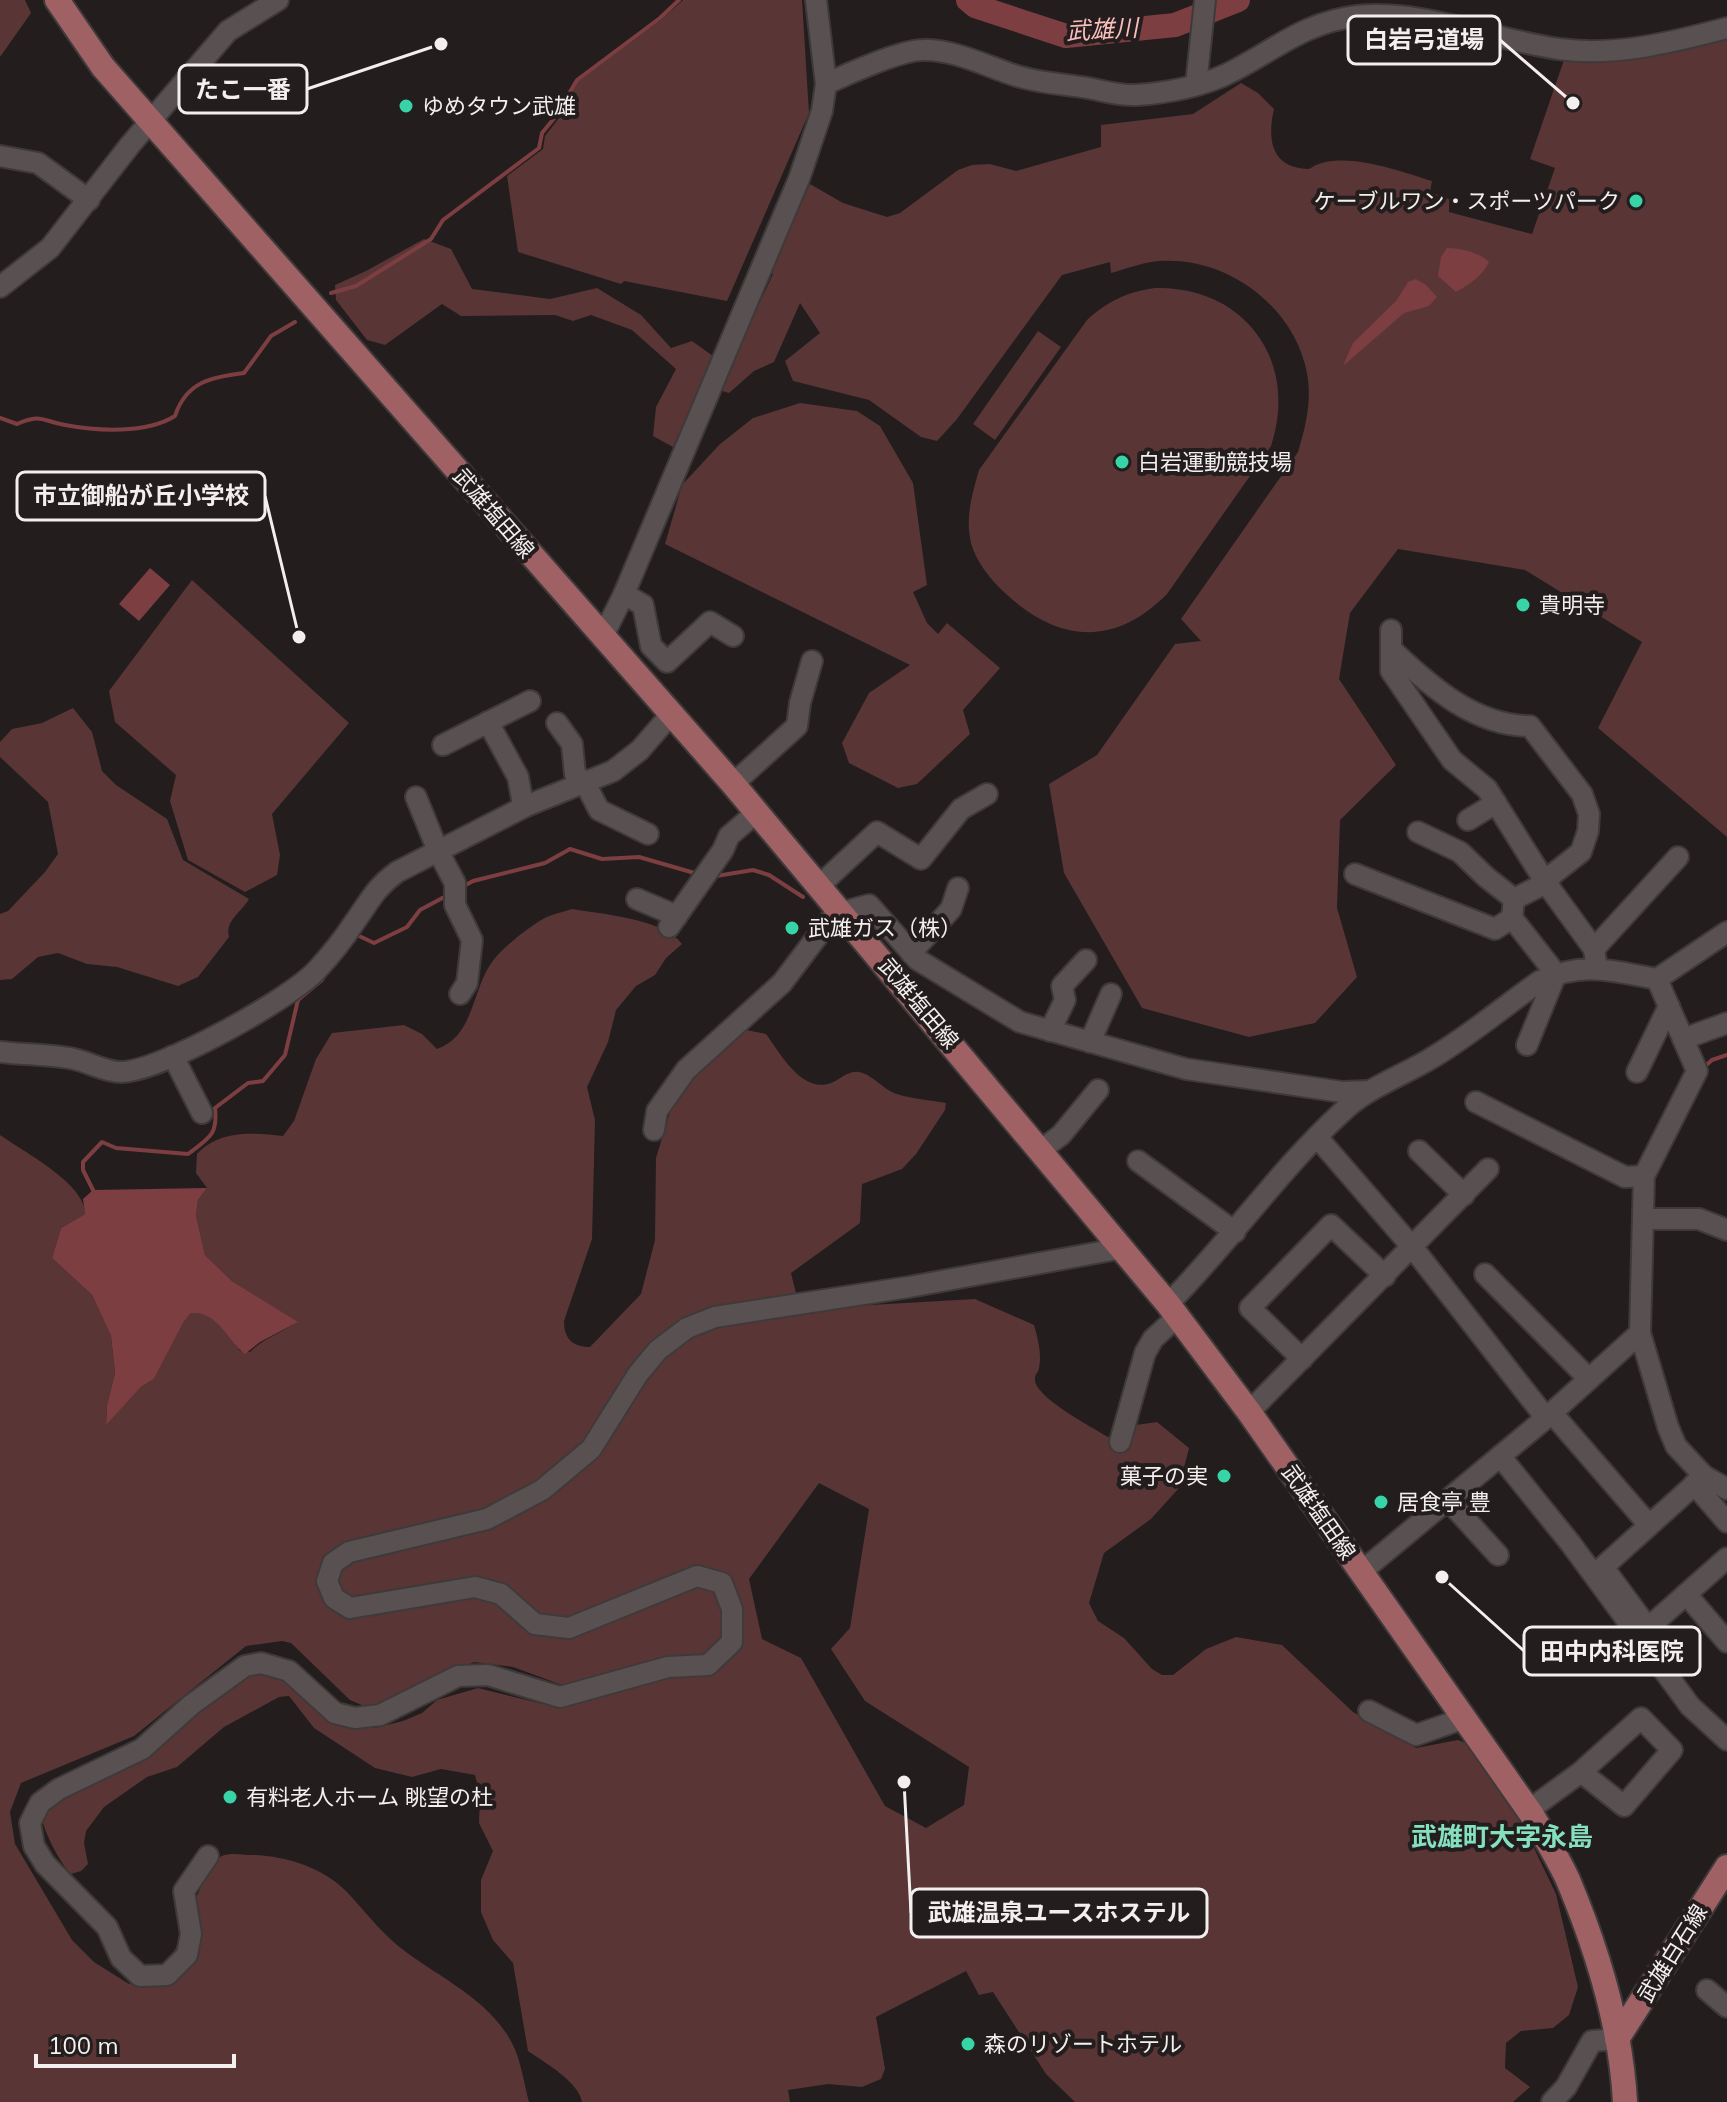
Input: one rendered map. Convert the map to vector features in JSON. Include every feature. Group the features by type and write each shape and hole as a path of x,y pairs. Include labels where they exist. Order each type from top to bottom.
{"main road":[{"name":"武雄塩田線","path":"57,0 103,67 672,713 843,912 1173,1310 1249,1412 1529,1810 1567,1879 1596,1958 1617,2039 1625,2102"},
{"name":"武雄白石線","path":"1617,2039 1727,1867"}],"street":[{"path":"0,287 50,248 151,121 228,31 278,0"},
{"path":"603,636 624,594 799,179 822,111 826,84 816,0"},
{"path":"1197,75 1205,0"},
{"path":"826,84 857,69 922,50 957,56 1021,77 1133,95 1168,92 1197,75 1222,76 1313,26 1361,16 1418,18 1521,42 1589,51 1686,39 1727,28"},
{"path":"0,156 38,163 89,200"},
{"path":"624,594 643,605 651,646 667,662 710,622 733,636"},
{"path":"1355,874 1495,929 1513,909 1546,883 1581,852 1588,831 1589,814 1582,794 1530,726 1508,726 1464,707 1432,687 1392,640 1391,671 1452,760 1487,789 1546,883 1596,959 1657,979 1697,1071 1644,1176 1640,1333 1676,1446 1727,1522"},
{"path":"733,784 797,726 804,666"},
{"path":"443,745 530,701"},
{"path":"0,1052 73,1059 121,1072 143,1068 173,1056 277,1003 315,972 355,923 365,903 382,883 397,872 526,806 626,763 672,713"},
{"path":"488,722 518,777 526,806"},
{"path":"557,723 572,744 575,774 585,783 599,810 648,834"},
{"path":"820,885 877,832 921,859 961,809 987,794"},
{"path":"416,797 455,889 455,905 472,940 467,983 460,994"},
{"path":"1468,820 1496,803"},
{"path":"637,899 673,922 723,850 729,836 757,812"},
{"path":"1418,832 1460,852 1486,877 1513,909 1556,974"},
{"path":"1120,1442 1145,1353 1153,1339 1235,1232 1317,1137 1342,1111 1369,1091 1431,1059 1540,981 1596,959 1678,857"},
{"path":"911,953 951,909 958,888"},
{"path":"654,1130 657,1111 686,1070 782,983 829,921 843,912 869,905 918,960 1020,1022 1186,1069 1342,1092 1369,1091"},
{"path":"1657,979 1727,932"},
{"path":"1050,1031 1065,1000 1062,986 1086,960"},
{"path":"1527,1045 1556,974"},
{"path":"1090,1042 1111,994"},
{"path":"1637,1072 1669,1006"},
{"path":"1683,1039 1727,1023"},
{"path":"173,1056 202,1113"},
{"path":"1041,1150 1061,1135 1098,1090"},
{"path":"1476,1102 1625,1177 1644,1176"},
{"path":"1317,1137 1413,1248 1549,1416 1649,1525"},
{"path":"1419,1151 1464,1195"},
{"path":"1138,1161 1235,1232"},
{"path":"1249,1412 1488,1169"},
{"path":"1643,1219 1699,1219 1727,1230"},
{"path":"1302,1359 1250,1308 1331,1225 1385,1276"},
{"path":"208,1856 184,1891 191,1934 187,1955 167,1975 140,1976 121,1958 107,1927 45,1864 34,1846 30,1823 40,1803 59,1789 142,1749 191,1705 245,1666 261,1663 289,1671 335,1713 355,1718 380,1715 458,1676 488,1675 560,1697 668,1667 708,1665 732,1642 732,1609 722,1583 697,1576 569,1628 535,1624 501,1594 475,1587 350,1608 334,1598 327,1581 333,1563 349,1552 487,1519 542,1490 591,1449 638,1374 658,1350 687,1328 715,1317 909,1287 1123,1248"},
{"path":"1485,1274 1584,1375"},
{"path":"1361,1572 1549,1416 1584,1375 1640,1333"},
{"path":"1500,1456 1571,1544 1690,1706 1727,1740"},
{"path":"1699,1480 1727,1489"},
{"path":"1699,1480 1603,1567 1648,1628 1727,1558"},
{"path":"1448,1500 1498,1555"},
{"path":"1686,1594 1727,1642"},
{"path":"1369,1711 1416,1735 1465,1718"},
{"path":"1529,1810 1581,1772 1641,1718 1672,1750 1624,1806 1581,1772"},
{"path":"1707,1990 1727,2007"},
{"path":"1552,2102 1566,2087 1592,2041 1617,2039"}],"shaded area":[{"path":"0,0 25,0 31,13 0,57"},
{"path":"683,0 802,0 809,113 727,301 624,281 621,284 518,252 507,176 543,149 545,136 559,118 578,81"},
{"path":"1727,36 1727,837 1598,728 1642,642 1525,570 1398,549 1350,613 1339,679 1396,765 1340,820 1337,908 1357,977 1315,1023 1249,1037 1142,1008 1064,873 1049,784 1097,755 1175,644 1201,641 1181,619 1298,452 1306,423 1309,393 1300,349 1272,307 1254,290 1232,277 1209,267 1159,261 1111,273 1110,262 1062,275 957,419 937,441 921,437 869,400 793,381 785,361 820,333 800,303 774,362 754,371 729,393 719,390 773,274 769,271 810,184 843,203 887,217 900,213 958,170 990,164 1016,171 1101,147 1101,125 1193,114 1241,83 1258,93 1274,109 1272,141 1279,158 1287,164 1309,169 1321,163 1352,161 1403,172 1432,181 1430,192 1449,199 1449,212 1532,234 1555,168 1530,159 1566,54"},
{"path":"424,239 451,249 472,289 550,299 597,288 641,315 671,348 692,341 713,356 673,447 653,436 656,407 676,369 632,330 591,315 573,321 555,315 461,316 442,304 385,345 367,340 336,300 335,285"},
{"path":"1447,248 1470,252 1489,262 1475,279 1456,292 1438,276 1441,257"},
{"path":"1416,279 1437,297 1429,306 1404,313 1343,366 1353,343 1396,301 1408,282"},
{"name":"白岩運動競技場","path":"1155,288 1187,291 1215,300 1239,315 1257,334 1270,358 1277,385 1278,415 1271,446 1167,594 1127,623 1107,630 1086,632 1066,629 1045,622 1025,610 1000,588 980,564 969,534 974,488 979,470 1087,320 1118,298"},
{"path":"1038,331 1061,347 995,440 973,424"},
{"path":"800,403 857,411 880,426 913,483 927,585 913,592 927,623 938,634 947,623 1000,668 963,710 970,734 917,784 898,788 849,763 842,743 869,693 910,665 665,544 682,485 719,445 753,418"},
{"path":"150,568 170,585 139,621 119,604"},
{"path":"192,580 349,723 272,814 280,855 277,875 245,892 188,860 170,801 176,775 115,722 109,691"},
{"path":"73,708 92,732 102,771 116,785 167,819 183,860 249,899 231,921 229,937 198,977 178,986 117,967 87,964 58,953 38,957 12,979 0,980 0,914 8,911 58,854 48,802 0,757 0,742 12,729 42,723"},
{"path":"572,909 647,923 682,944 666,958 655,975 636,986 616,1010 608,1042 587,1087 595,1120 592,1239 564,1321 570,1340 590,1347 641,1294 655,1240 656,1158 672,1106 726,1033 746,1030 766,1034 793,1070 811,1083 831,1083 859,1072 897,1094 946,1103 945,1110 916,1154 902,1169 862,1184 860,1223 791,1273 800,1309 975,1299 1034,1325 1040,1357 1035,1380 1054,1403 1108,1437 1118,1436 1136,1425 1157,1422 1189,1448 1179,1488 1151,1519 1104,1553 1089,1603 1098,1621 1124,1638 1152,1669 1162,1675 1173,1675 1206,1649 1236,1637 1282,1645 1353,1712 1416,1748 1458,1740 1468,1744 1503,1784 1556,1894 1578,1987 1569,2015 1553,2028 1521,2031 1506,2043 1505,2068 1530,2087 1513,2102 1075,2102 1046,2074 993,1992 979,1995 966,1971 876,2017 885,2069 881,2079 862,2087 828,2084 788,2090 790,2102 582,2102 568,2080 528,2051 513,1963 493,1940 481,1912 481,1880 493,1851 479,1823 480,1794 475,1775 441,1769 412,1777 375,1768 314,1728 289,1696 279,1697 224,1727 177,1767 147,1777 104,1807 86,1831 84,1843 88,1864 81,1871 71,1874 62,1862 41,1813 64,1795 253,1674 284,1678 345,1717 375,1728 422,1713 437,1700 478,1688 547,1705 573,1689 513,1667 474,1662 397,1700 371,1709 350,1700 291,1643 282,1641 246,1646 134,1736 21,1783 10,1812 15,1844 72,1940 94,1962 129,1984 154,1972 169,1960 208,1872 222,1856 265,1856 303,1864 315,1870 347,1892 397,1945 460,1988 502,2027 515,2050 529,2102 0,2102 0,1135 65,1180 83,1203 85,1214 61,1228 52,1258 92,1295 111,1336 115,1373 106,1424 141,1387 154,1379 184,1320 191,1313 213,1319 240,1351 250,1352 297,1322 232,1281 205,1255 196,1215 198,1200 207,1188 196,1173 197,1154 216,1140 238,1134 283,1136 294,1121 316,1059 332,1033 404,1025 422,1034 437,1049 450,1042 466,1022 481,982 495,958 538,922","holes":["819,1483 869,1509 850,1628 831,1649 865,1701 969,1767 964,1805 926,1828 885,1806 801,1658 762,1639 749,1579"]},
{"path":"207,1188 198,1200 196,1215 205,1255 232,1281 298,1322 260,1342 245,1354 215,1321 191,1313 154,1379 141,1387 106,1425 107,1405 115,1373 111,1336 92,1295 52,1258 61,1228 85,1214 83,1199 93,1190"}],"waterway":[{"path":"331,293 356,286 431,239 443,220 539,148 542,133 577,80 660,18 679,0"},
{"name":"武雄川","path":"968,0 975,6 1066,36 1175,25 1238,0"},
{"path":"0,418 17,424 37,418 106,430 163,422 175,416 186,396 201,383 244,373 271,336 295,322"},
{"path":"462,887 473,881 545,863 570,849 602,859 639,857 698,874"},
{"path":"710,877 753,870 769,875 803,897"},
{"path":"355,936 374,943 407,927 420,910 448,895"},
{"path":"93,1190 83,1170 83,1162 102,1142 116,1148 188,1154 207,1140 215,1124 215,1108 248,1083 263,1081 285,1055 298,1000 325,974"},
{"path":"1702,1069 1712,1060 1727,1055"}],"place":[{"name":"たこ一番","path":"441,44"},
{"name":"白岩弓道場","path":"1573,103"},
{"name":"ゆめタウン武雄","path":"406,106"},
{"name":"ケーブルワン・スポーツパーク","path":"1636,201"},
{"name":"白岩運動競技場","path":"1122,462"},
{"name":"貴明寺","path":"1523,605"},
{"name":"市立御船が丘小学校","path":"299,637"},
{"name":"武雄ガス（株）","path":"792,928"},
{"name":"菓子の実","path":"1224,1476"},
{"name":"居食亭 豊","path":"1381,1502"},
{"name":"田中内科医院","path":"1442,1577"},
{"name":"武雄温泉ユースホステル","path":"904,1782"},
{"name":"有料老人ホーム 眺望の杜","path":"230,1797"},
{"name":"森のリゾートホテル","path":"968,2044"}],"district":[{"name":"武雄町大字永島","path":"1502,1837"}]}
